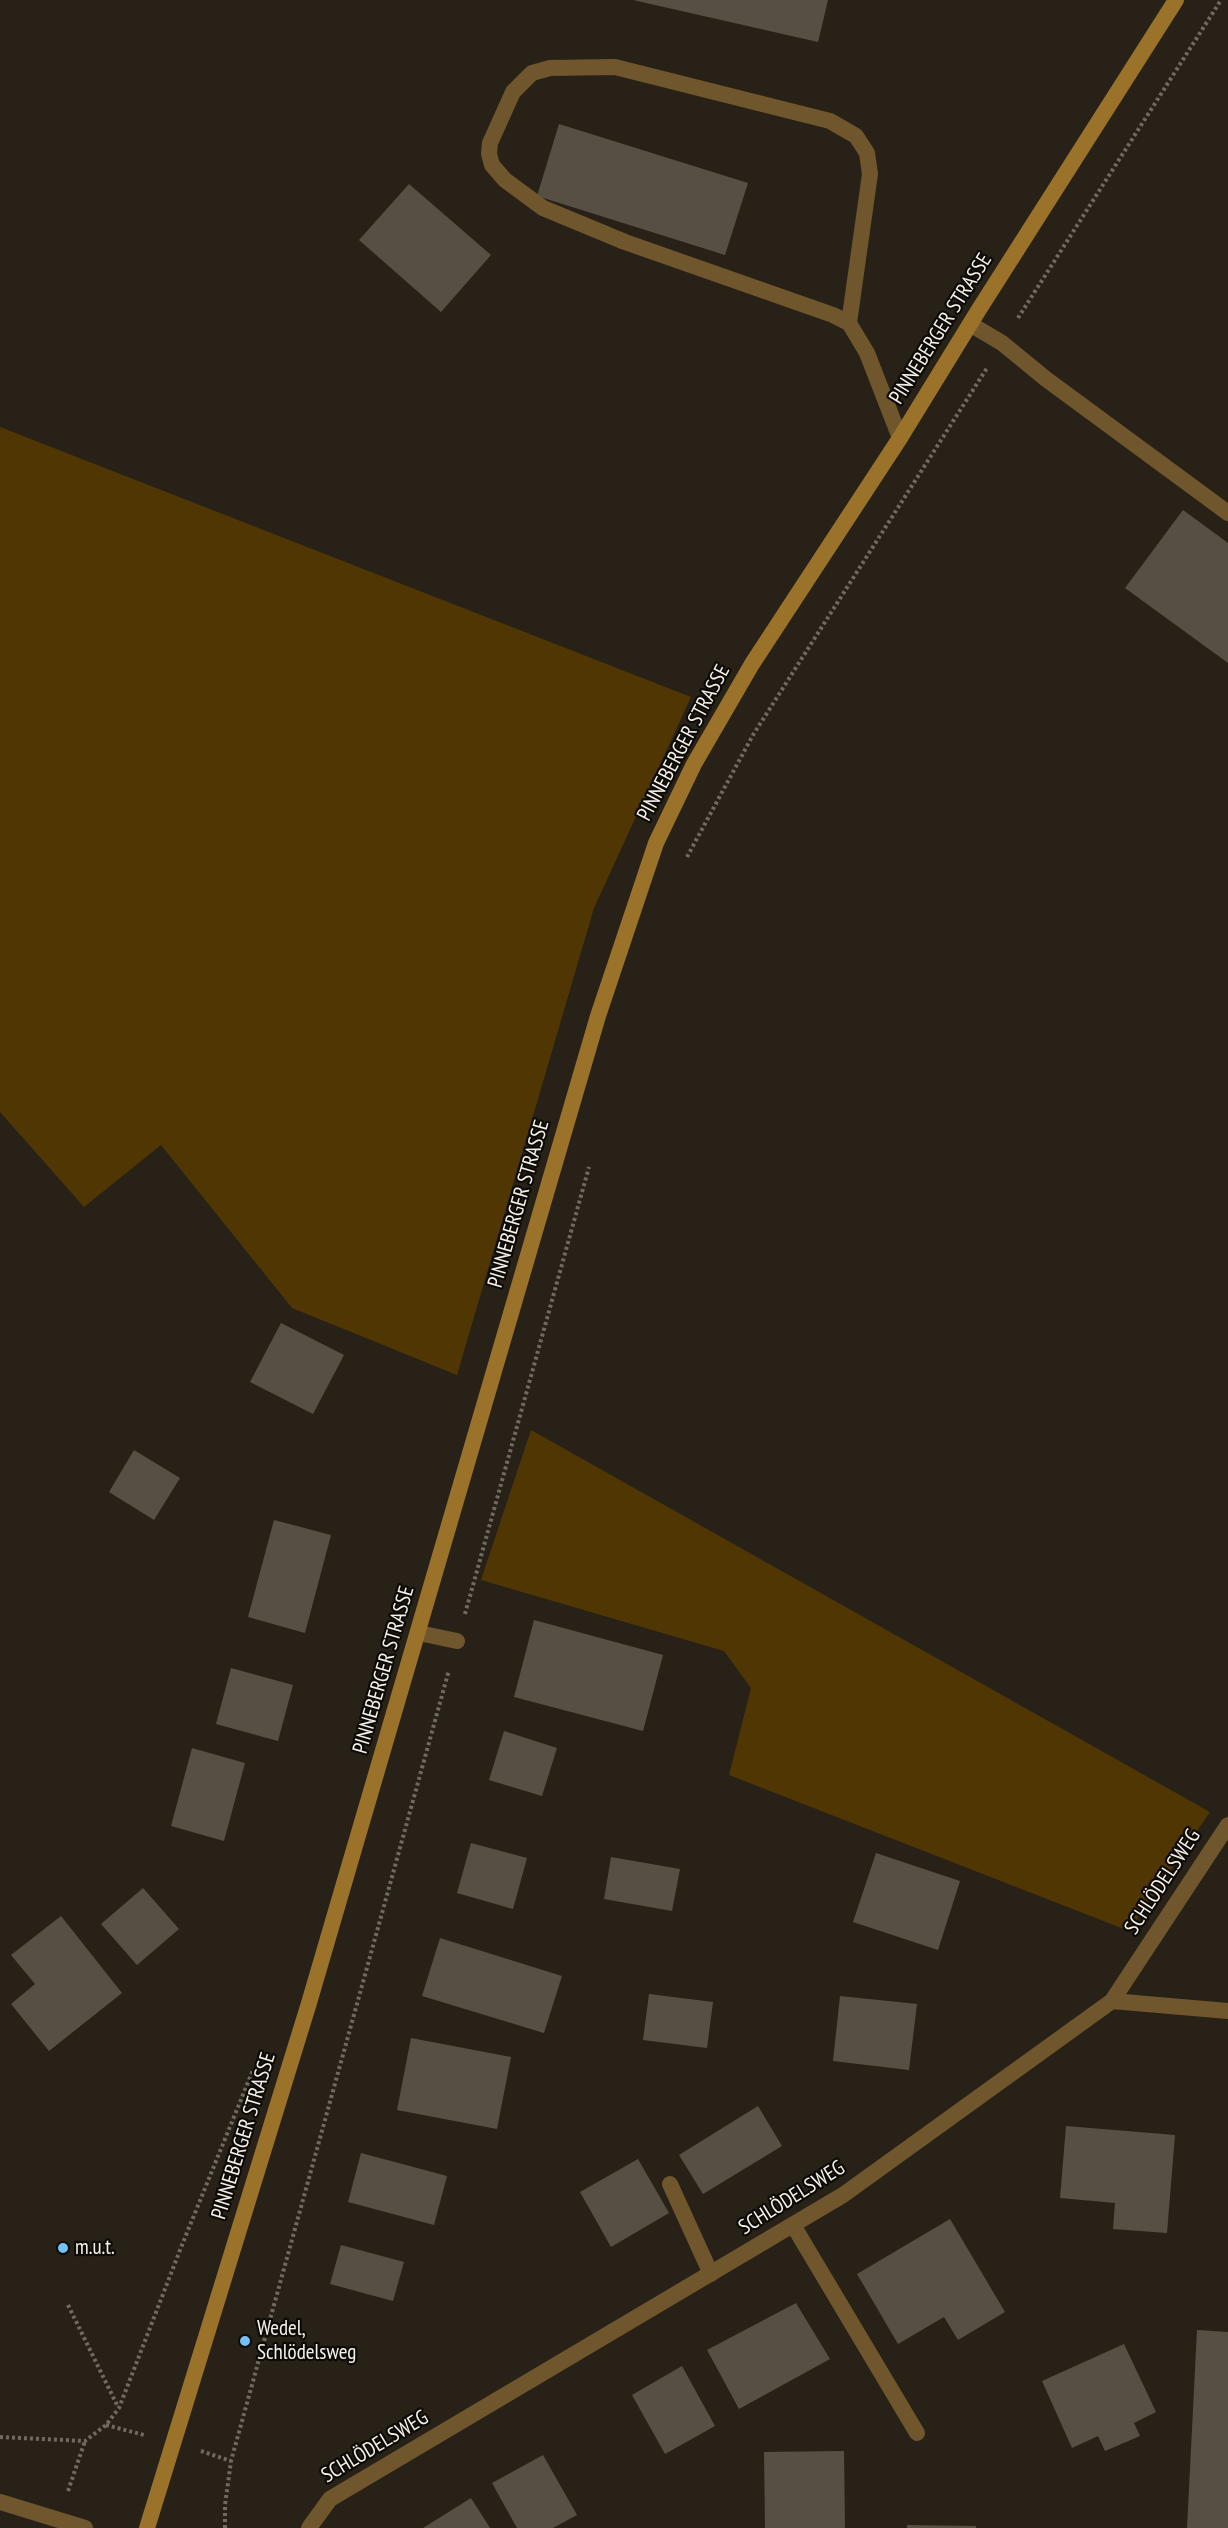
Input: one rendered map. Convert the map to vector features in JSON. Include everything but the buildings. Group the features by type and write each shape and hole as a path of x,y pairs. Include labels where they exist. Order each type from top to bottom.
{"main road":[{"name":"PINNEBERGER STRASSE","path":"147,2528 419,1633 598,1017 656,843 693,764 752,664 900,438 1176,0"}],"street":[{"path":"849,323 870,174 867,153 856,136 830,121 615,67 550,68 532,73 513,92 490,144 489,154 492,165 505,180 543,208 625,242 833,315 849,323 867,353 900,438"},
{"path":"970,324 1002,343 1046,379 1228,513"},
{"path":"419,1633 457,1641"},
{"name":"SCHLÖDELSWEG","path":"309,2528 330,2499 843,2195 1112,2001 1228,1825"},
{"path":"1112,2001 1228,2011"},
{"path":"670,2184 711,2274"},
{"path":"793,2225 917,2433"},
{"path":"0,2502 85,2528"}],"path":[{"path":"686,859 714,802 753,735 1221,0"},
{"path":"225,2528 225,2505 231,2461 589,1166"},
{"path":"58,2519 85,2441 106,2424 119,2408 186,2234 253,2070 285,2079"},
{"path":"68,2306 119,2408"},
{"path":"0,2437 85,2441"}],"shaded area":[{"path":"0,427 691,697 594,908 457,1375 292,1308 161,1145 84,1207 0,1112"},
{"path":"531,1430 1210,1812 1129,1931 729,1775 751,1688 724,1651 481,1580"}],"place":[{"name":"m.u.t.","path":"63,2248"},
{"name":"Wedel, Schlödelsweg","path":"245,2341"}]}
